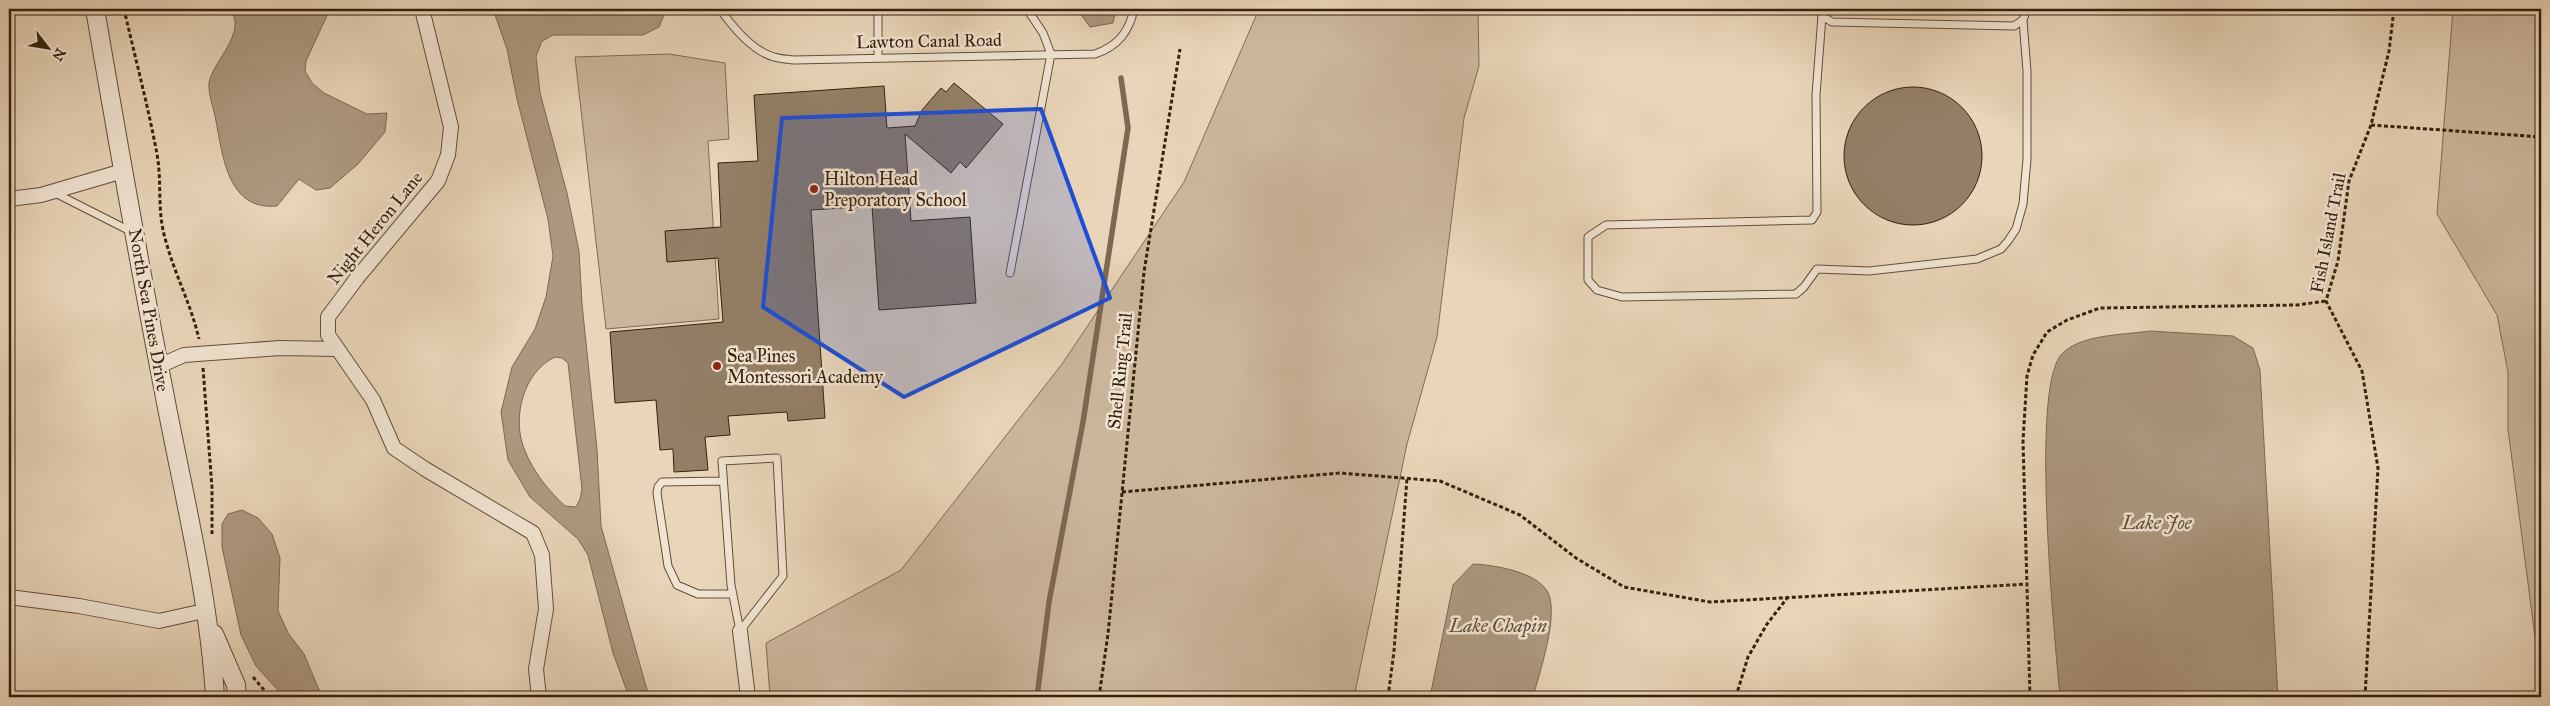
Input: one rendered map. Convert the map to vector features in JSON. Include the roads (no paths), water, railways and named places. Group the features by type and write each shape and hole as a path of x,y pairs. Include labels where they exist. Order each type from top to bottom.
{"street":[{"name":"North Sea Pines Drive","path":"95,9 134,233 187,508 213,670 215,697"},
{"name":"Night Heron Lane","path":"422,9 451,128 448,155 438,181 357,278 328,318 328,335 373,400 394,448 425,469 533,533 542,555 546,610 536,668 539,697"},
{"path":"9,199 52,192 123,171"},
{"path":"159,366 184,355 280,348 338,348"},
{"path":"9,597 79,606 159,621 204,611"},
{"name":"North Sea Pines Drive","path":"204,611 236,685 237,697"},
{"path":"740,631 748,697"}],"lane":[{"name":"Lawton Canal Road","path":"720,9 731,24 772,57 794,60 1095,54 1110,49 1124,36 1134,9"},
{"path":"878,57 878,16 882,9"},
{"path":"1010,273 1051,54 1043,33 1027,9"},
{"path":"1821,12 1816,95 1817,212 1812,220 1606,225 1588,238 1588,280 1597,290 1622,297 1796,294 1804,287 1816,269 1869,271 1976,259 2001,249 2016,230 2024,195 2027,159 2027,71 2023,20 2027,9"},
{"path":"1821,12 1832,22 2014,26 2023,20"},
{"path":"52,192 134,233"},
{"path":"777,458 783,576 740,631 732,594 722,461 777,458"},
{"path":"723,481 662,482 658,487 657,493 668,566 677,585 698,594 732,594"}],"water":[{"path":"230,9 330,9 306,61 305,71 312,83 324,93 367,114 387,113 385,132 358,164 330,188 316,190 299,179 277,206 261,205 248,200 238,191 231,179 225,165 209,87 212,74 228,46 235,27"},
{"path":"493,9 663,9 664,15 659,27 643,35 553,35 542,41 536,56 540,93 567,193 579,251 582,304 597,449 601,526 649,697 629,697 613,653 588,555 578,539 530,497 508,460 501,412 512,367 535,329 546,297 553,256 548,219 517,99 507,49","holes":["555,357 562,358 568,363 582,489 576,507 565,506 537,474 525,451 519,425 523,398 535,374 544,364"]},
{"path":"1082,9 1116,9 1113,23 1090,27 1082,16"},
{"name":"Lake Joe","path":"2150,331 2233,336 2253,348 2260,370 2278,697 2060,697 2047,518 2047,416 2052,378 2061,355 2079,343 2090,339"},
{"path":"242,510 258,518 272,534 280,558 278,611 288,633 304,654 322,697 284,697 256,666 241,635 222,547 222,524 228,514"},
{"name":"Lake Chapin","path":"1473,564 1505,568 1529,576 1546,589 1550,598 1551,621 1533,697 1430,697 1453,585"}],"waterway":[{"path":"1037,697 1049,602 1083,422 1128,128 1121,78"}],"place":[{"name":"Hilton Head Preporatory School","path":"814,189"},
{"name":"Sea Pines Montessori Academy","path":"717,366"}]}
